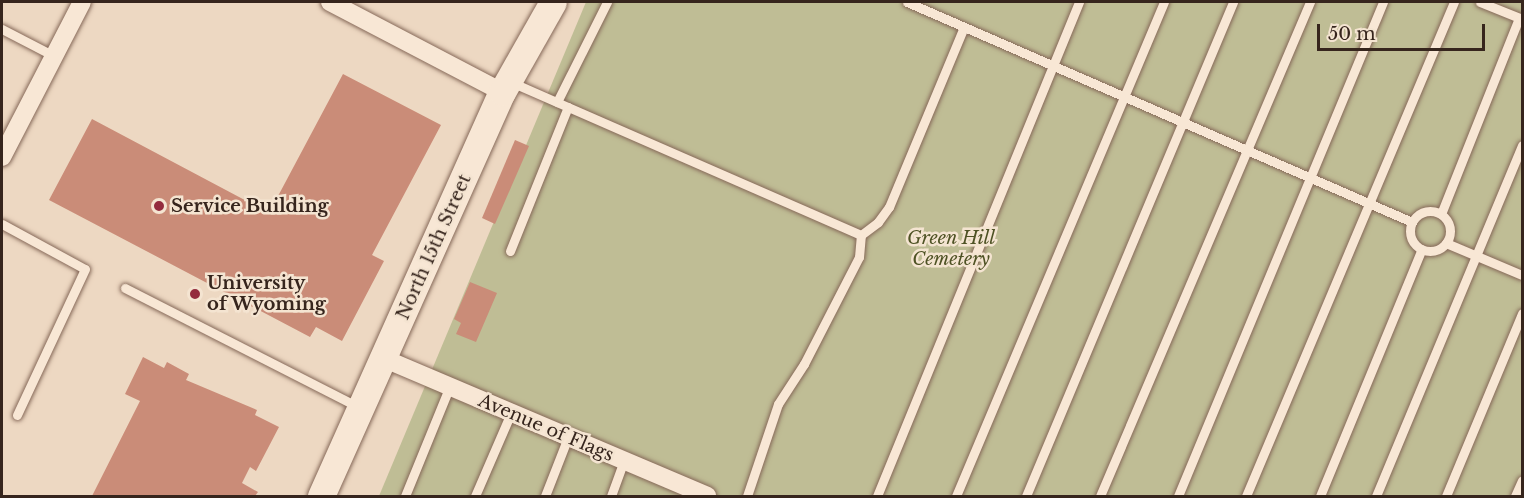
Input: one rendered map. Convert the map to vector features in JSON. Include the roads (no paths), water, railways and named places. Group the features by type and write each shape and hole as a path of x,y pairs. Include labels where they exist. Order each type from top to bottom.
{"main road":[{"name":"North 15th Street","path":"321,496 385,359 506,86 553,2"}],"street":[{"path":"2,157 82,2"},
{"path":"330,2 506,86"},
{"name":"Avenue of Flags","path":"385,359 624,461 683,492 707,496"}],"lane":[{"path":"556,102 607,2"},
{"path":"907,2 1412,222"},
{"path":"877,496 1055,66 1079,2"},
{"path":"956,496 1164,2"},
{"path":"1026,496 1233,2"},
{"path":"1100,496 1310,2"},
{"path":"1178,496 1383,2"},
{"path":"1246,496 1454,2"},
{"path":"1441,214 1521,18 1480,2"},
{"path":"747,496 778,404 804,364 860,257 861,235 878,222 889,207 964,27"},
{"path":"2,28 54,56"},
{"path":"506,86 556,102 861,235"},
{"path":"510,251 567,107"},
{"path":"1376,496 1522,145"},
{"path":"1421,213 1441,214 1450,230 1446,243 1436,250 1422,249 1410,235 1412,222 1421,213"},
{"path":"2,224 85,269 17,415"},
{"path":"1446,243 1522,274"},
{"path":"1320,496 1422,249"},
{"path":"125,288 362,408"},
{"path":"1446,496 1522,313"},
{"path":"405,496 450,386"},
{"path":"475,496 511,413"},
{"path":"545,496 568,437"},
{"path":"611,496 624,461"},
{"path":"1515,496 1522,480"}],"place":[{"name":"Service Building","path":"159,206"},
{"name":"University of Wyoming","path":"195,294"}],"park label":[{"name":"Green Hill Cemetery","path":"951,249"}]}
